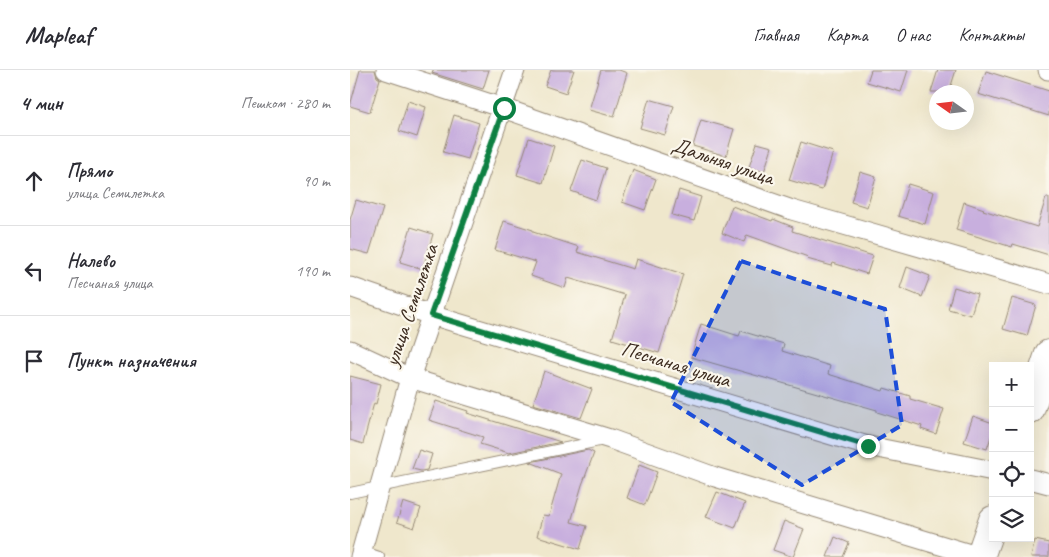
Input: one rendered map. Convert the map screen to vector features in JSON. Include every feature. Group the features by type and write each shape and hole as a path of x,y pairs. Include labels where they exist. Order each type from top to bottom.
{"main road":[{"path":"1031,407 1049,354"},
{"path":"980,557 989,531"}],"street":[{"name":"Дальняя улица","path":"386,70 504,108 792,210 1049,284"},
{"name":"улица Семилетка","path":"360,554 410,378 516,70"},
{"name":"Песчаная улица","path":"350,287 431,315 868,446 989,470"},
{"path":"350,350 410,378 610,439 715,477 980,557"},
{"path":"1034,480 1049,484"}],"lane":[{"path":"350,492 610,439"},
{"path":"360,554 379,557"}],"highlighted area":[{"path":"741,261 885,309 902,425 802,485 671,402"}],"building":[{"path":"360,70 375,70 377,77 380,79 370,112 350,106"},
{"path":"433,70 489,70 483,89 432,73"},
{"path":"551,70 574,70 566,93 545,86"},
{"path":"601,70 619,70 627,73 614,117 589,110"},
{"path":"871,70 908,70 901,92 867,82"},
{"path":"938,70 956,70 951,85 933,85"},
{"path":"986,71 1049,91 1049,116 978,94"},
{"path":"649,99 674,106 665,135 640,128"},
{"path":"408,101 426,107 417,137 399,131"},
{"path":"454,115 479,123 468,159 443,152"},
{"path":"701,120 734,129 726,156 693,146"},
{"path":"529,138 554,146 543,183 517,175"},
{"path":"801,142 833,152 822,190 789,180"},
{"path":"757,143 772,147 764,172 749,167"},
{"path":"582,160 606,168 596,200 571,191"},
{"path":"633,170 656,179 645,210 622,202"},
{"path":"860,172 876,177 867,207 851,202"},
{"path":"908,184 934,192 925,224 898,216"},
{"path":"679,190 701,197 694,221 672,215"},
{"path":"1046,198 1049,198 1049,255 1013,244 1012,247 956,230 964,202 1037,227"},
{"path":"356,200 383,208 369,254 350,249 350,220"},
{"path":"732,206 793,227 792,231 873,256 867,274 833,263 832,266 807,259 808,257 747,235 744,242 722,233"},
{"path":"504,221 579,247 577,252 633,269 636,259 683,274 659,353 612,339 625,295 568,278 565,288 531,276 536,262 495,250"},
{"path":"411,227 433,234 423,269 400,262"},
{"path":"907,267 930,276 922,297 900,288"},
{"path":"954,287 977,294 971,315 948,309"},
{"path":"1012,298 1036,305 1027,336 1003,329"},
{"path":"701,324 739,336 741,331 784,344 782,351 830,366 828,374 883,391 884,388 910,396 910,399 944,409 936,434 921,429 922,426 877,412 877,410 691,357"},
{"path":"544,371 592,389 581,418 533,404"},
{"path":"350,376 381,384 363,444 350,440"},
{"path":"436,401 468,411 467,413 561,442 509,453 480,444 483,437 429,420"},
{"path":"973,416 989,422 989,443 987,449 964,442"},
{"path":"419,450 432,454 427,470 412,469"},
{"path":"588,450 594,453 571,522 587,526 580,549 537,536 543,515 549,516 561,474 530,462"},
{"path":"639,465 657,472 645,505 627,498"},
{"path":"717,492 745,503 735,528 706,517"},
{"path":"403,502 421,508 414,528 397,522"},
{"path":"784,521 804,529 793,557 773,550"},
{"path":"835,537 849,543 843,557 827,557"},
{"path":"1035,540 1049,543 1049,557 1031,557"}],"route":[{"path":"504,108 431,315 868,446"}]}
